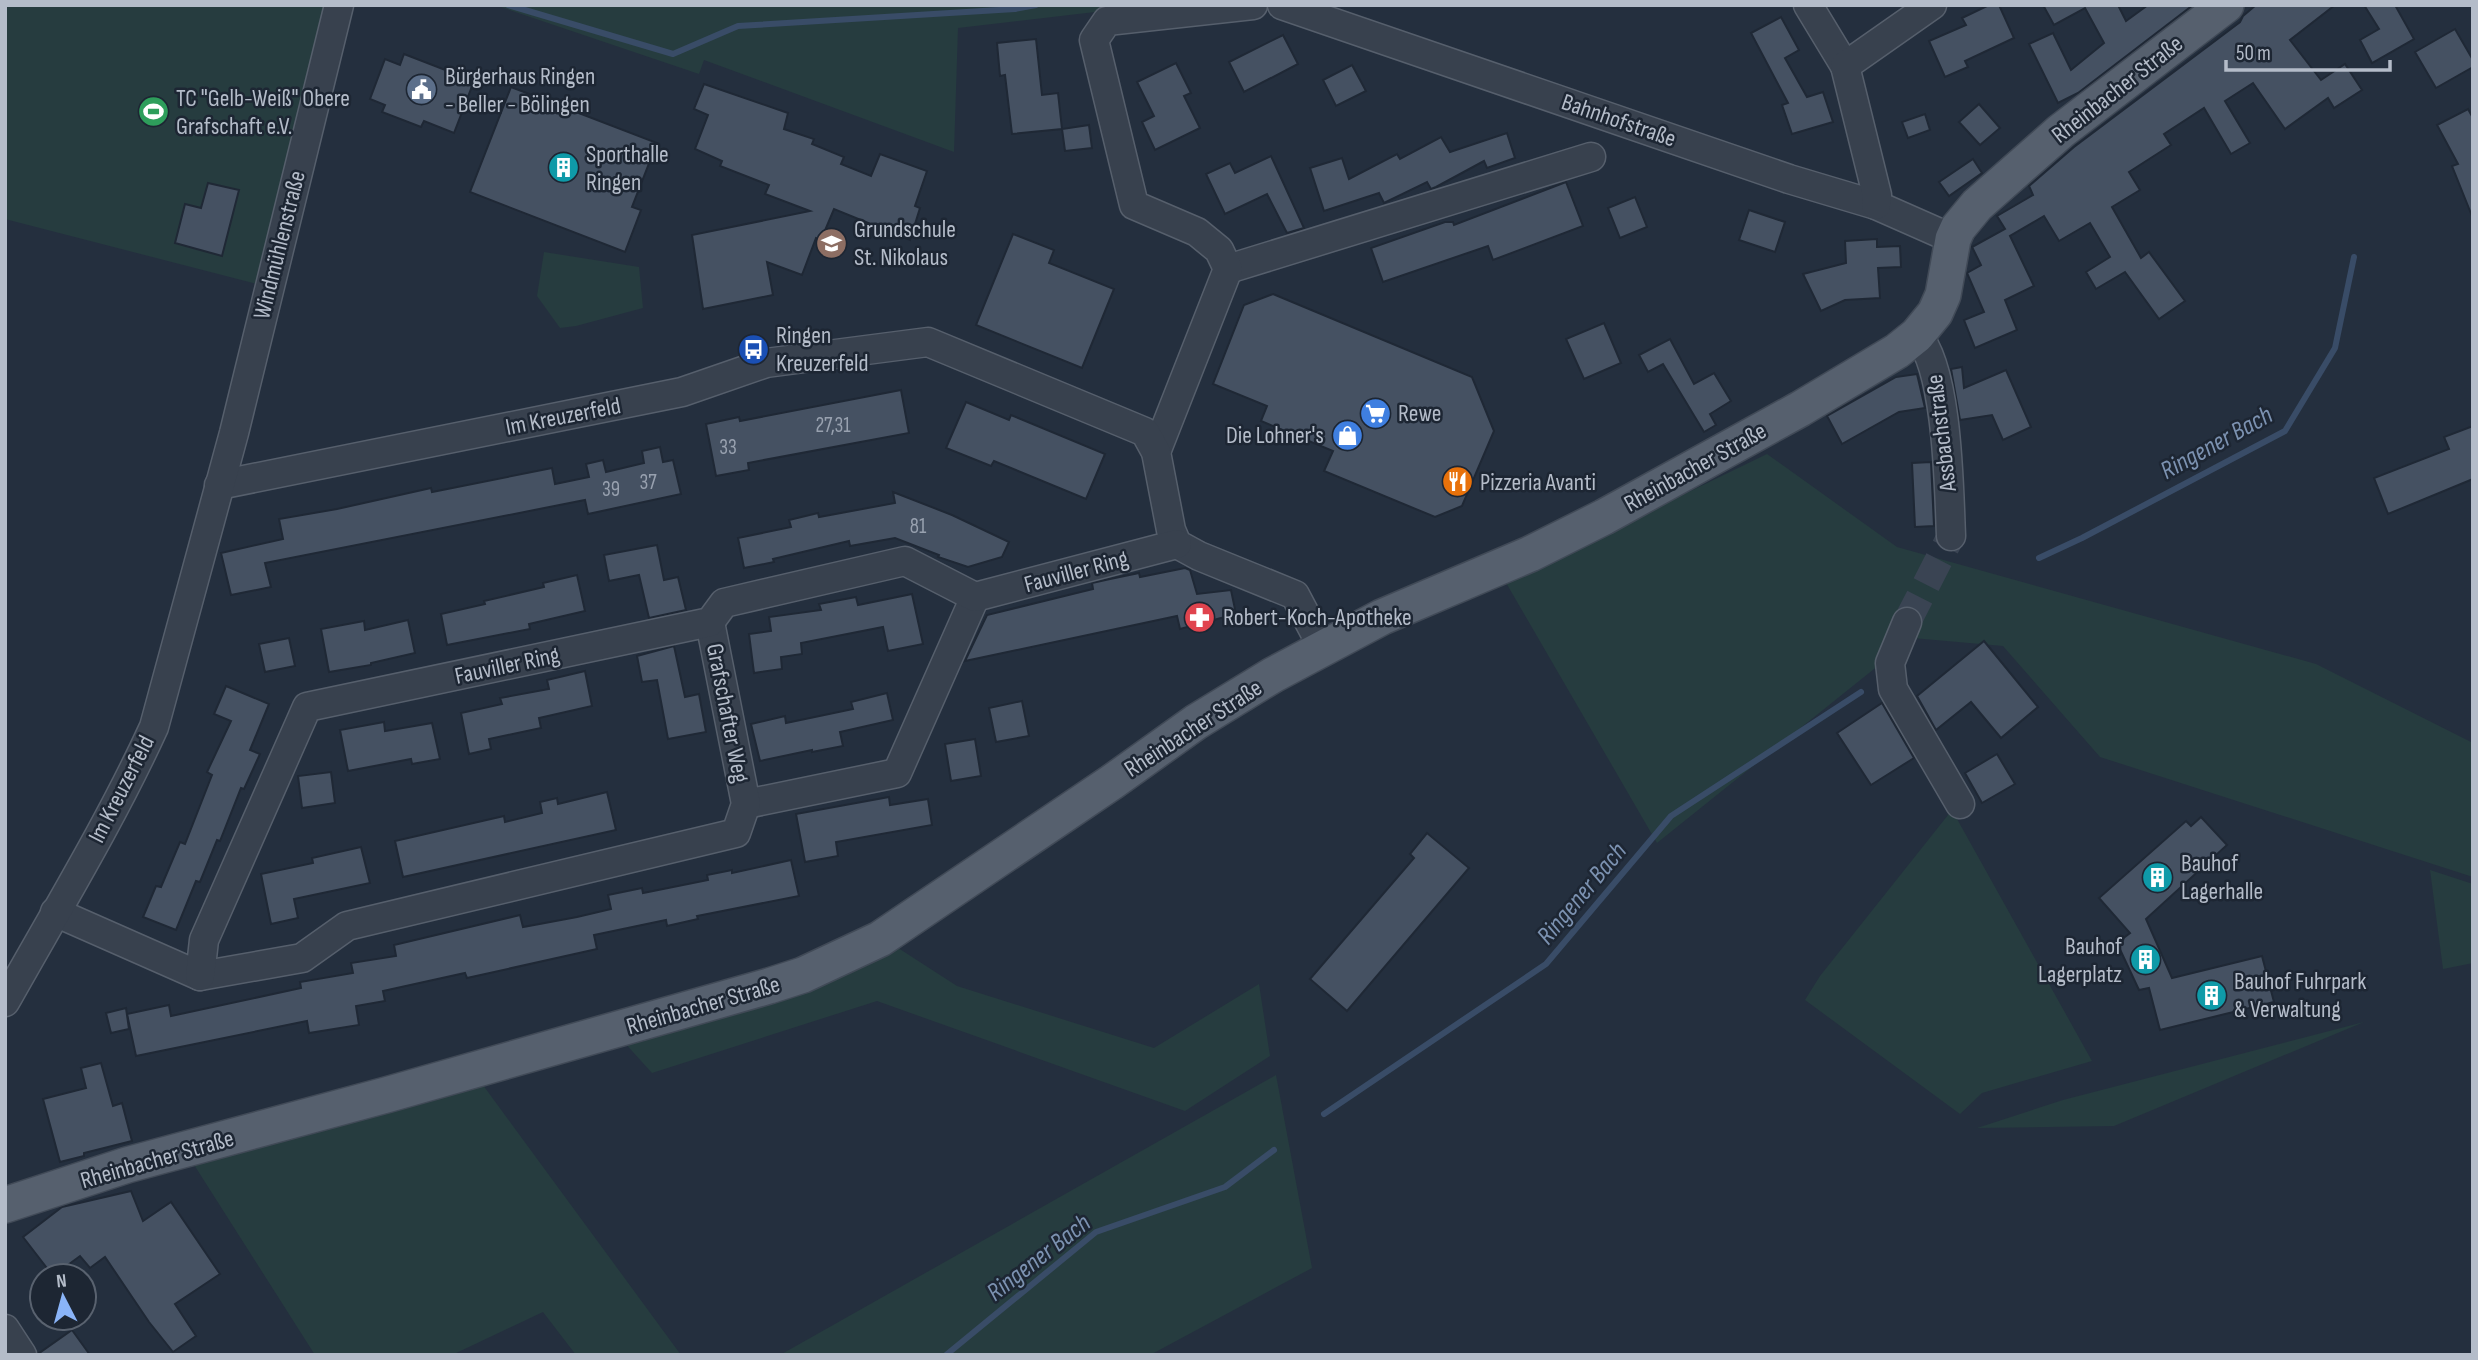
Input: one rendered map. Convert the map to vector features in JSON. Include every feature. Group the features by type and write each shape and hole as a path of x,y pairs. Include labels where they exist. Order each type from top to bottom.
{"main road":[{"name":"Rheinbacher Straße","path":"5,1205 127,1165 626,1028 803,975 880,939 1091,797 1196,722 1323,648 1402,608 1530,554 1604,517 1800,409 1897,351 1917,335 1940,304 1953,239 1958,228 1977,205 2061,131 2226,5"}],"street":[{"name":"Windmühlenstraße","path":"219,485 339,5"},
{"path":"1253,5 1107,21 1094,40 1134,205 1197,232 1219,250 1228,270 1156,452 1171,530 1177,544 1199,556 1295,595 1323,648"},
{"name":"Bahnhofstraße","path":"1282,5 1789,179 1876,205 1953,239"},
{"path":"1808,5 1845,66 1877,195 1876,205"},
{"path":"1845,66 1932,5"},
{"name":"Bahnhofstraße","path":"1228,270 1591,157"},
{"name":"Assbachstraße","path":"1917,335 1925,344 1933,363 1947,444 1951,536"},
{"name":"Im Kreuzerfeld","path":"5,1002 138,761 154,727 219,485 682,392 766,363 928,342 1145,432 1156,452"},
{"name":"Fauviller Ring","path":"200,976 204,940 307,707 710,622 724,603 905,561 975,597 1177,544"},
{"path":"55,912 200,976 302,958 347,926 736,833 746,804 897,773 975,597"},
{"name":"Grafschafter Weg","path":"710,622 746,804"},
{"path":"1907,622 1890,663 1893,689 1960,804"},
{"path":"5,1329 22,1355"}],"green space":[{"name":"TC \"Gelb-Weiß\" Obere Grafschaft e.V.","path":"5,5 329,5 257,284 5,219"},
{"path":"495,5 1155,5 958,28 954,152 704,60 699,74"},
{"path":"544,252 639,267 643,308 560,328 537,296"},
{"path":"1767,454 1897,547 2316,664 2473,743 2473,877 2100,757 2003,646 1901,637 1879,665 1657,843 1505,581"},
{"path":"1952,810 2092,1061 1982,1093 1960,1114 1805,1000 1820,976"},
{"path":"2430,870 2473,884 2473,963 2443,969"},
{"path":"892,944 957,986 1154,1048 1259,984 1270,1056 1185,1111 877,1001 652,1073 623,1041"},
{"path":"2364,1022 2114,1126 1977,1128 2063,1100"},
{"path":"1276,1075 1312,1268 1150,1355 780,1355"},
{"path":"480,1081 681,1355 576,1355 543,1312 452,1355 315,1355 191,1160"}],"building":[{"path":"1989,5 1999,5 2014,38 1965,61 1968,67 1945,77 1929,41 1966,25 1962,18"},
{"path":"2043,5 2118,5 2126,21 2148,5 2193,5 2078,93 2058,103 2029,44 2053,33 2071,70 2104,43 2085,8 2054,25"},
{"path":"2256,5 2335,5 2290,40 2321,80 2345,64 2362,90 2334,108 2328,98 2285,129 2253,83 2225,101 2250,143 2231,154 2204,108 2164,134 2171,145 2129,172 2140,190 2112,207 2141,258 2149,252 2185,301 2159,319 2125,272 2096,289 2086,272 2110,257 2090,223 2059,241 2044,216 2010,236 2034,286 2005,300 2017,330 1975,348 1964,320 1984,312 1967,273 1981,265 1972,247 2005,229 1997,216 2033,195 2029,186 2074,147 2240,22"},
{"path":"2364,5 2395,5 2414,39 2372,63 2360,40 2379,29"},
{"path":"1781,17 1799,50 1785,58 1807,97 1823,92 1833,122 1792,134 1782,105 1788,103 1751,33"},
{"path":"2455,29 2473,60 2473,67 2436,88 2415,52"},
{"path":"1283,35 1298,64 1244,92 1229,62"},
{"path":"1036,39 1042,95 1058,93 1062,129 1012,134 1005,75 1000,76 997,43"},
{"name":"Bürgerhaus Ringen - Beller - Bölingen","path":"404,54 474,81 454,133 424,121 421,127 382,112 385,105 370,99 385,59 400,65"},
{"path":"1176,63 1191,93 1184,96 1200,128 1155,150 1142,122 1154,116 1137,82"},
{"path":"1352,65 1366,91 1336,106 1323,80"},
{"path":"704,84 788,113 784,129 814,139 812,144 844,157 841,164 871,176 880,154 927,171 915,206 920,208 910,240 834,209 821,240 816,238 802,275 767,262 773,295 703,309 692,235 810,211 765,194 769,185 720,166 722,161 695,149 708,115 694,109"},
{"name":"Sporthalle Ringen","path":"511,87 657,143 632,207 641,210 625,252 470,192"},
{"path":"1979,104 2000,128 1980,145 1959,122"},
{"path":"2468,109 2473,118 2472,216 2452,166 2458,164 2437,125"},
{"path":"1925,114 1930,130 1908,138 1902,122"},
{"path":"1089,125 1092,148 1065,151 1062,129"},
{"path":"1507,133 1515,158 1487,168 1484,161 1436,187 1431,189 1427,182 1384,203 1379,193 1324,211 1310,168 1342,158 1349,179 1397,154 1400,159 1441,137 1450,152"},
{"path":"1271,156 1304,228 1287,233 1267,194 1225,214 1206,174 1230,163 1235,173"},
{"path":"1973,159 1982,173 1949,196 1939,182"},
{"path":"1566,182 1583,226 1493,260 1488,246 1383,282 1371,248 1445,222 1453,222 1454,225"},
{"path":"208,183 239,190 222,256 175,243 185,204 201,208"},
{"path":"1635,197 1647,227 1620,238 1608,208"},
{"path":"1749,210 1785,222 1775,252 1739,240"},
{"path":"1013,234 1054,250 1049,263 1114,289 1082,368 976,325"},
{"path":"1877,239 1877,247 1900,246 1901,267 1878,268 1880,298 1845,300 1821,311 1803,274 1846,263 1845,241"},
{"name":"Rewe","path":"1273,294 1472,377 1494,431 1462,506 1435,517 1324,471 1333,451 1261,421 1267,406 1213,384 1244,305"},
{"path":"1604,323 1621,363 1584,379 1566,339"},
{"path":"1670,339 1694,384 1714,373 1731,401 1710,414 1716,425 1704,432 1663,364 1648,372 1639,355"},
{"path":"1962,367 1964,388 2006,370 2031,427 2003,440 1992,415 1960,420 1951,369"},
{"path":"1917,374 1925,408 1899,412 1842,444 1827,416 1896,377"},
{"path":"901,390 909,433 748,463 749,470 716,476 706,424 739,417 740,421"},
{"path":"966,402 1009,420 1011,415 1105,454 1086,499 994,461 991,466 946,448"},
{"path":"2473,426 2473,479 2388,514 2374,478 2449,449 2444,437"},
{"path":"660,447 663,462 673,460 681,494 588,514 585,500 265,563 271,587 231,595 221,553 283,539 279,519 431,488 432,492 552,468 555,484 589,477 586,464 603,460 606,472 644,463 642,451"},
{"path":"1931,462 1934,526 1915,527 1912,463"},
{"path":"893,492 952,515 1009,542 1002,557 968,567 895,538 850,546 849,541 744,568 738,538 791,527 789,520 818,513 819,517 895,503"},
{"path":"657,545 664,580 678,577 686,610 649,618 639,575 609,581 604,555"},
{"path":"1185,568 1190,570 1197,594 1231,590 1236,614 1180,629 1177,616 965,661 987,615 1093,589 1092,583 1139,573 1140,577"},
{"path":"577,575 585,611 529,624 530,629 447,645 441,614 485,604 484,601 544,587 543,583"},
{"path":"912,594 923,644 888,651 883,627 801,643 802,654 781,657 782,669 754,673 749,634 771,631 769,617 821,610 819,604 856,597 858,605"},
{"path":"408,620 415,653 371,665 329,672 321,629 364,621 365,630"},
{"path":"289,638 295,666 265,672 259,644"},
{"path":"1984,641 2038,707 2001,738 1971,702 1936,730 1917,696"},
{"path":"674,646 685,697 699,694 706,732 668,739 657,680 642,682 637,656"},
{"path":"585,671 592,706 539,718 541,728 489,739 491,749 469,754 461,713 502,704 500,698 549,689 547,680"},
{"path":"226,686 269,704 250,750 260,754 244,789 241,788 200,882 196,881 176,930 143,917 156,886 161,887 180,842 185,844 212,775 207,772 231,721 214,714"},
{"path":"887,693 893,720 840,732 843,746 760,761 751,724 785,716 786,723 853,709 851,702"},
{"path":"1022,701 1029,736 996,742 989,708"},
{"path":"1882,703 1914,758 1871,785 1837,733"},
{"path":"384,722 385,731 432,723 440,759 412,764 411,759 348,771 340,730"},
{"path":"975,739 981,776 951,781 945,744"},
{"path":"1997,754 2015,784 1982,803 1965,773"},
{"path":"331,772 335,803 302,808 298,776"},
{"path":"607,792 616,830 403,877 395,841 504,816 505,822 542,813 540,802 557,798 558,804"},
{"path":"889,797 890,805 928,799 932,825 836,842 838,856 805,862 796,814"},
{"path":"2201,817 2227,845 2146,919 2172,978 2262,956 2274,1002 2160,1030 2149,988 2139,990 2117,943 2130,933 2099,898 2186,821 2191,826"},
{"path":"1427,833 1469,868 1347,1011 1310,979 1414,858 1410,854"},
{"path":"361,847 370,883 294,899 298,918 271,924 261,874 313,863 312,858"},
{"path":"791,860 799,896 697,916 698,919 667,926 666,920 594,935 597,949 467,978 465,973 383,991 385,1001 356,1006 359,1025 309,1033 307,1021 136,1056 127,1014 169,1005 171,1016 301,988 300,982 353,973 351,963 396,956 394,945 520,915 523,927 577,917 611,909 608,895 642,888 643,893 708,880 707,875 732,870 732,873"},
{"path":"126,1008 129,1029 111,1033 106,1013"},
{"path":"101,1063 113,1106 122,1103 132,1141 60,1162 43,1099 86,1088 81,1068"},
{"path":"131,1191 143,1221 171,1202 220,1274 175,1304 196,1336 173,1352 105,1257 98,1262 85,1262 80,1256 72,1262 42,1262 23,1237 62,1207"},
{"path":"69,1332 73,1332 90,1355 39,1355"}],"waterway":[{"path":"508,5 673,54 738,26 1015,9 1036,5"},
{"name":"Ringener Bach","path":"2039,558 2285,431 2335,348 2354,257"},
{"name":"Ringener Bach","path":"1324,1114 1546,964 1671,816 1861,692"},
{"name":"Ringener Bach","path":"946,1355 1096,1232 1225,1187 1274,1150"}],"tunnel":[{"path":"1907,622 1951,536"}],"place":[{"name":"Bürgerhaus Ringen - Beller - Bölingen","path":"422,90"},
{"name":"TC \"Gelb-Weiß\" Obere Grafschaft e.V.","path":"153,112"},
{"name":"Sporthalle Ringen","path":"563,168"},
{"name":"Grundschule St. Nikolaus","path":"831,243"},
{"name":"Ringen Kreuzerfeld","path":"753,349"},
{"name":"Rewe","path":"1375,413"},
{"name":"Die Lohner's","path":"1347,435"},
{"name":"Pizzeria Avanti","path":"1457,482"},
{"name":"Robert-Koch-Apotheke","path":"1200,617"},
{"name":"Bauhof Lagerhalle","path":"2158,877"},
{"name":"Bauhof Lagerplatz","path":"2145,960"},
{"name":"Bauhof Fuhrpark & Verwaltung","path":"2211,995"}]}
